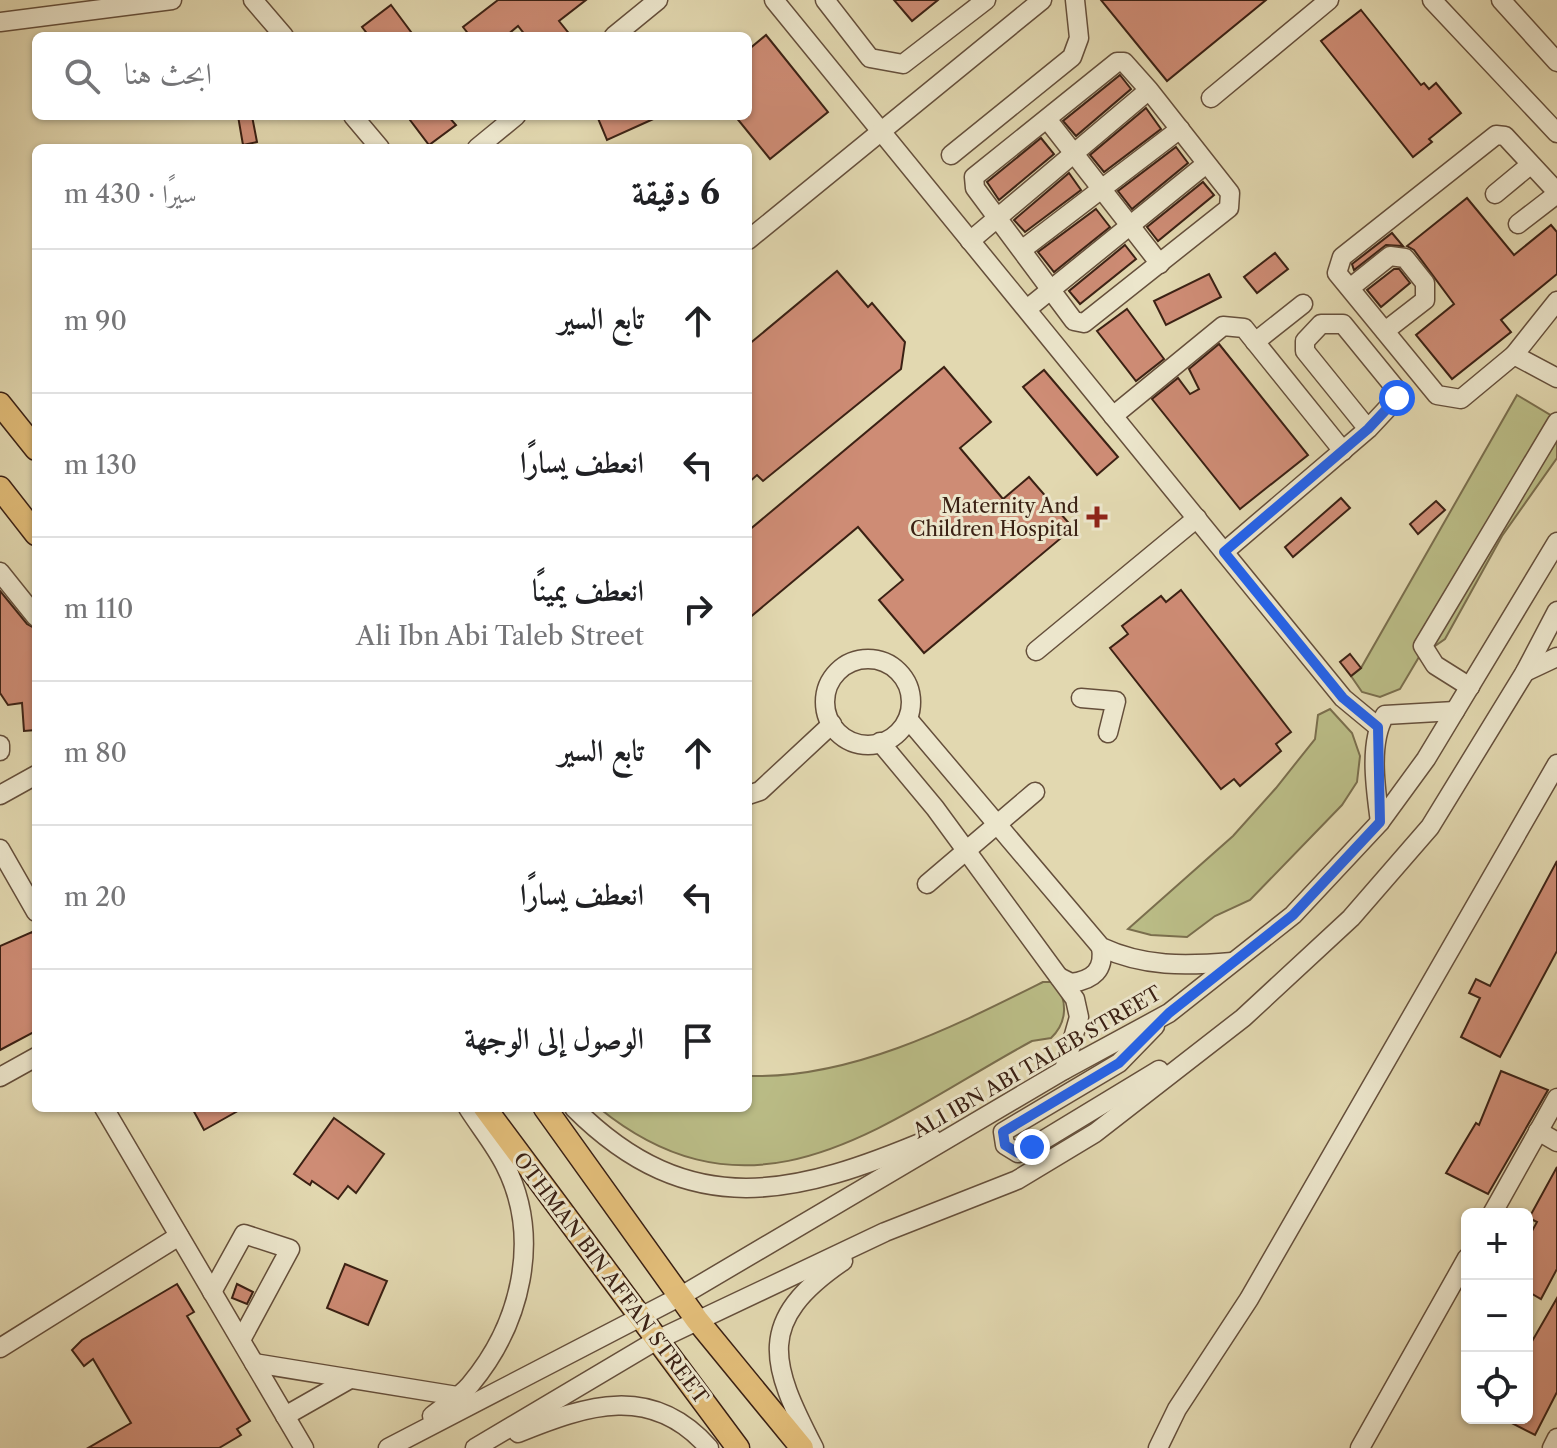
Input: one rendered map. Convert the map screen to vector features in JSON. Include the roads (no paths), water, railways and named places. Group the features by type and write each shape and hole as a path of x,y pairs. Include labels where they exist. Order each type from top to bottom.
{"main road":[{"path":"0,404 32,444"},
{"path":"0,488 32,529"},
{"name":"OTHMAN BIN AFFAN STREET","path":"488,1112 738,1448"},
{"path":"548,1112 697,1320 802,1448"}],"street":[{"path":"0,22 172,0"},
{"path":"253,0 281,32"},
{"path":"619,32 658,0"},
{"path":"774,0 1343,698 1378,727"},
{"path":"825,0 870,58 903,64 986,0"},
{"path":"752,237 1042,0"},
{"path":"951,155 1072,57 1079,38 1075,0"},
{"path":"1211,98 1329,0"},
{"path":"1432,0 1557,133"},
{"path":"1501,0 1557,62"},
{"path":"1117,62 1124,62 1230,193 1229,208 1084,323 1074,321 975,188 974,177 1047,119 1117,62"},
{"path":"970,241 1149,90"},
{"path":"1047,119 1099,190 1160,264"},
{"path":"356,120 377,144"},
{"path":"488,144 512,120"},
{"path":"1023,249 1180,129"},
{"path":"1518,224 1557,193 1505,136 1488,139 1342,257 1337,273 1437,395 1451,400 1461,399 1514,355 1557,301"},
{"path":"1027,309 1206,164"},
{"path":"1495,194 1530,165"},
{"path":"1350,288 1390,256 1405,258 1425,283 1425,300 1385,331"},
{"path":"1255,342 1303,304"},
{"path":"1224,552 1343,451 1368,429 1394,404 1396,389 1343,324 1321,324 1305,341 1305,351 1368,429"},
{"path":"1113,416 1223,326 1244,328 1343,451"},
{"path":"1514,355 1557,378"},
{"path":"1470,687 1435,665 1423,646 1557,422"},
{"path":"1036,651 1197,518"},
{"name":"ALI IBN ABI TALEB STREET","path":"394,1445 681,1296 1064,1070 1169,1013 1293,915 1380,822 1455,711 1557,542"},
{"path":"0,572 32,612"},
{"path":"475,1448 657,1340 885,1232 1030,1172 1095,1133 1243,1018 1351,918 1430,827 1525,672 1557,611"},
{"path":"1525,672 1557,657"},
{"path":"870,658 899,671 911,692 908,719 887,741 862,745 846,739 832,724 825,698 830,680 843,666 870,658"},
{"path":"1081,698 1116,701 1108,733"},
{"path":"1380,822 1378,727 1385,715 1455,711"},
{"path":"908,719 1101,947 1127,959 1163,965 1232,962"},
{"path":"752,794 760,791 832,724"},
{"path":"880,742 967,851 1075,999 1079,1017 1064,1070"},
{"path":"1158,1448 1177,1409 1249,1299 1552,785 1557,764"},
{"path":"0,795 32,777"},
{"path":"927,884 1035,792"},
{"path":"0,849 32,905"},
{"path":"1075,999 1085,981 1102,966 1101,947"},
{"path":"1059,977 1071,983 1085,981"},
{"path":"1169,1013 1119,1063 1003,1132 1005,1145 1018,1153 1032,1147 1243,1018"},
{"path":"0,1077 32,1059"},
{"path":"1495,1208 1557,1098"},
{"path":"578,1112 599,1133 650,1165 712,1187 781,1188 857,1169 1001,1109"},
{"path":"106,1112 304,1448"},
{"path":"394,1445 469,1386 499,1341 518,1299 525,1252 518,1202 505,1166 471,1112"},
{"path":"1538,1131 1557,1142"},
{"path":"814,1448 790,1403 783,1378 779,1354 782,1320 829,1270 885,1232"},
{"path":"212,1292 244,1234 290,1249 241,1340"},
{"path":"0,1348 179,1236"},
{"path":"1361,1448 1461,1269"},
{"path":"254,1363 457,1396"},
{"path":"285,1416 350,1379"},
{"path":"482,1448 606,1403 652,1409 696,1433 709,1448"},
{"path":"1552,1448 1557,1438"}],"place":[{"name":"Maternity And Children Hospital","path":"1097,517"}]}
